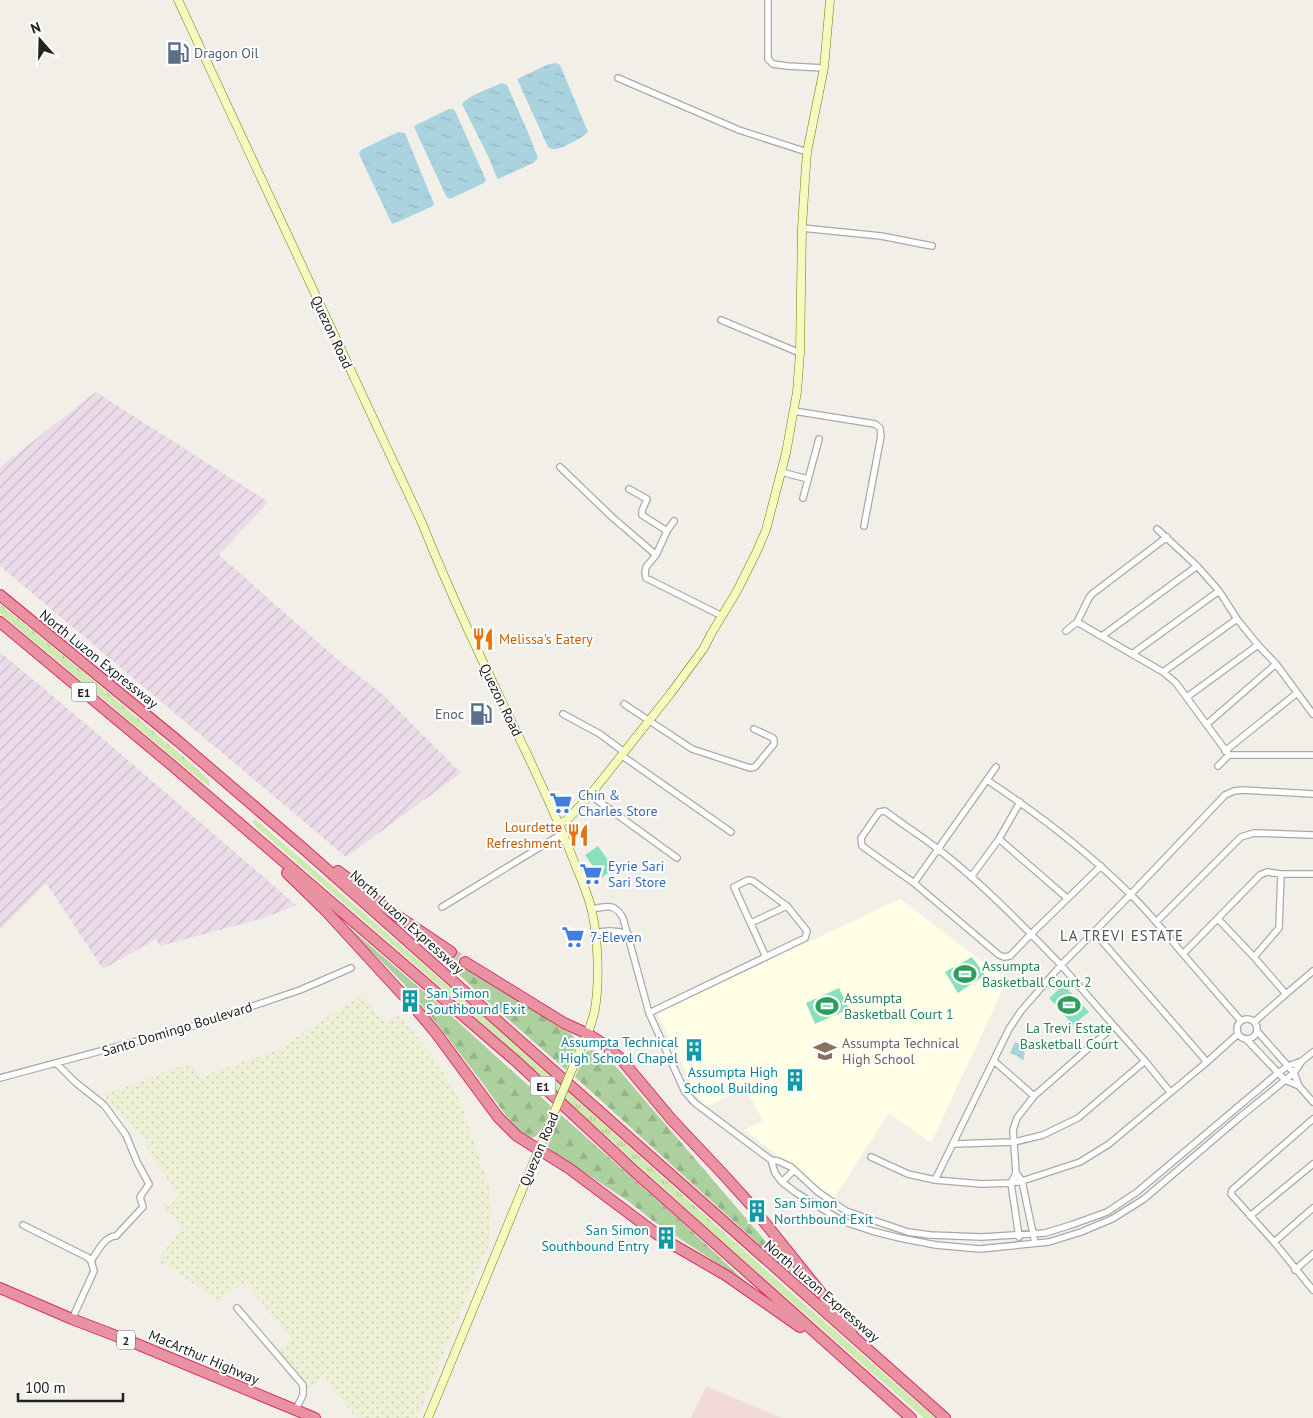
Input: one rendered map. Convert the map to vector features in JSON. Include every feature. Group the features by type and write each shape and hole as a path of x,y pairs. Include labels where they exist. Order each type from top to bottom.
{"highway":[{"name":"North Luzon Expressway","path":"0,595 305,850 947,1418"},
{"name":"E1","path":"0,622 168,762 517,1062 640,1176 911,1418"},
{"path":"168,762 183,782 306,891 404,995"},
{"path":"305,850 322,858 390,912 450,952"},
{"path":"465,962 564,1023 588,1034 605,1045 621,1059 672,1120 751,1205"},
{"path":"414,1008 436,1032 498,1117 517,1136 570,1169 658,1235"},
{"path":"761,1218 844,1320 947,1418"},
{"path":"672,1244 727,1276 773,1308 864,1377"},
{"name":"MacArthur Highway","path":"0,1288 315,1418"}],"main road":[{"name":"Quezon Road","path":"178,0 422,523 444,577 486,668 560,824 591,909 597,961 595,1009 588,1034 538,1150 428,1418"},
{"path":"560,824 568,819 590,795 704,648 752,560 766,530 794,411 800,353 802,228 807,152 824,68 830,0"}],"street":[{"path":"768,0 768,59 773,64 824,68"},
{"path":"618,78 739,130 807,152"},
{"path":"802,228 881,236 932,246"},
{"path":"720,320 800,353"},
{"path":"794,411 875,424 880,428 881,436 864,526"},
{"path":"803,498 818,439"},
{"path":"560,466 612,517 656,555"},
{"path":"781,472 808,479"},
{"path":"629,489 647,499 642,515 667,531"},
{"path":"674,521 667,531 656,555 646,567 646,578 722,616"},
{"path":"1157,529 1197,566 1219,591 1237,619 1276,664 1313,714"},
{"path":"1066,631 1077,622 1092,594 1167,537"},
{"path":"1102,636 1197,566"},
{"path":"1132,654 1219,591"},
{"path":"1163,672 1237,619"},
{"path":"1077,622 1163,672 1176,683 1227,753"},
{"path":"1187,697 1258,645"},
{"path":"1206,724 1276,664"},
{"path":"1218,766 1227,753 1297,693"},
{"path":"624,704 692,749 750,768 755,767 774,744 773,738 754,729"},
{"path":"563,714 600,734 730,832"},
{"path":"1227,753 1313,755"},
{"path":"914,883 996,767"},
{"path":"987,780 1020,802 1101,866 1131,894 1241,1021"},
{"path":"935,1180 1009,1029 1021,1011 1061,965 1225,795 1243,790 1313,794"},
{"path":"590,795 677,858"},
{"path":"971,878 999,839 1020,802"},
{"path":"1101,866 1067,898 1031,934 1010,956 1004,957 999,955 914,883 862,846 860,838 879,812 884,811 938,849 1031,934 1061,965 1170,1092"},
{"path":"442,907 563,833"},
{"path":"1156,922 1241,837 1254,833 1313,835"},
{"path":"999,839 1067,898"},
{"path":"1183,954 1260,875 1268,872 1313,874"},
{"path":"1254,957 1279,928 1281,874"},
{"path":"650,1013 766,957 805,938 807,931 788,906 753,880 748,880 734,887 766,957"},
{"path":"751,923 788,906"},
{"path":"591,909 616,908 623,918 650,1013 684,1092 695,1103 772,1160 785,1164 794,1170 818,1192 846,1211 908,1232 930,1235 982,1237 1019,1235 1071,1226 1107,1212 1137,1192 1278,1073 1288,1066 1302,1061"},
{"path":"1218,919 1286,994"},
{"path":"595,933 608,930 628,934"},
{"path":"1094,932 1207,1062"},
{"name":"Santo Domingo Boulevard","path":"0,1078 57,1064 215,1019 300,990 351,968"},
{"path":"1254,1022 1313,971"},
{"path":"1299,1086 1285,1080 1246,1039 1238,1034 1238,1025 1241,1021 1245,1019 1254,1022 1257,1026 1257,1031 1294,1073 1299,1086 1313,1102"},
{"path":"1021,1245 1011,1183 1016,1172 1014,1130 1017,1118 1034,1096 1114,1026"},
{"path":"1246,1039 1251,1038 1257,1031"},
{"path":"871,1157 908,1174 935,1180 982,1184 1022,1181 1080,1162 1109,1144 1238,1034"},
{"path":"772,1160 775,1173 782,1182 842,1221 900,1238 936,1245 980,1249 1049,1242 1081,1232 1112,1219 1144,1199 1294,1073 1302,1061 1313,1052"},
{"path":"994,1061 1034,1096"},
{"path":"953,1144 1014,1142 1043,1135 1078,1118 1145,1061"},
{"path":"57,1064 75,1082 104,1104 126,1134 137,1162 149,1184 140,1197 143,1207 116,1236 112,1236 107,1240 91,1262"},
{"path":"1313,1119 1232,1190 1231,1194 1274,1242 1313,1290"},
{"path":"1250,1216 1313,1164"},
{"path":"782,1182 794,1170"},
{"path":"1016,1172 1022,1181 1035,1244"},
{"path":"812,1203 818,1192"},
{"path":"1137,1192 1144,1199"},
{"path":"1274,1242 1313,1208"},
{"path":"23,1225 87,1257 91,1262 94,1271 72,1319"},
{"path":"1296,1270 1313,1254"},
{"path":"237,1308 303,1385 303,1395 296,1409"}],"shaded area":[{"path":"96,392 268,502 219,555 337,659 381,693 461,773 346,857 0,566 0,467"},
{"path":"0,652 296,905 267,917 160,946 156,939 103,969 46,883 0,929"},
{"name":"Assumpta Technical High School","path":"900,899 1007,980 931,1143 889,1113 834,1198 744,1130 763,1121 746,1089 704,1107 657,1013"},
{"path":"362,995 385,1023 398,1015 430,1051 461,1102 490,1190 490,1242 417,1418 362,1418 354,1415 323,1377 308,1388 278,1351 292,1339 245,1282 219,1301 157,1260 183,1228 165,1209 179,1197 135,1128 104,1095 189,1063 200,1077 275,1051"},
{"path":"706,1386 782,1418 691,1418"}],"green space":[{"path":"0,604 193,765 209,780 210,785 203,782 0,613"},
{"path":"255,819 499,1030 779,1282 935,1418 924,1418 724,1243 457,1001 255,826 252,822"},
{"path":"598,846 614,869 601,878 585,855"},
{"path":"344,923 436,1002 551,1106 537,1135 529,1138 519,1131 415,997 398,977"},
{"path":"419,937 570,1033 573,1036 575,1045 566,1070 486,1000"},
{"name":"Assumpta Basketball Court 2","path":"972,957 985,975 958,993 945,972"},
{"name":"La Trevi Estate Basketball Court","path":"1064,985 1089,1012 1073,1025 1049,998"},
{"name":"Assumpta Basketball Court 1","path":"839,988 849,1009 815,1024 806,1003"},
{"path":"591,1050 610,1060 797,1278 575,1077 586,1052"},
{"path":"560,1114 683,1223 752,1288 653,1221 628,1201 550,1151 548,1145"}],"water":[{"path":"556,63 560,65 588,132 571,143 552,149 548,147 517,79 549,64"},
{"path":"502,83 507,85 538,158 533,163 498,179 462,104 475,95"},
{"path":"449,109 455,111 486,180 484,183 450,199 446,196 414,127"},
{"path":"398,132 405,133 434,204 393,224 359,154 361,150"},
{"path":"1015,1042 1025,1046 1024,1060 1010,1053"}],"tunnel":[{"path":"451,952 465,962"},
{"path":"403,995 415,1008"}],"place":[{"name":"Dragon Oil","path":"178,53"},
{"name":"Melissa's Eatery","path":"483,639"},
{"name":"Enoc","path":"481,714"},
{"name":"Chin & Charles Store","path":"561,803"},
{"name":"Lourdette Refreshment","path":"578,835"},
{"name":"Eyrie Sari Sari Store","path":"591,874"},
{"name":"7-Eleven","path":"573,937"},
{"name":"Assumpta Basketball Court 2","path":"965,974"},
{"name":"San Simon Southbound Exit","path":"410,1001"},
{"name":"La Trevi Estate Basketball Court","path":"1069,1005"},
{"name":"Assumpta Basketball Court 1","path":"827,1006"},
{"name":"Assumpta Technical High School Chapel","path":"694,1050"},
{"name":"Assumpta Technical High School","path":"825,1051"},
{"name":"Assumpta High School Building","path":"795,1080"},
{"name":"San Simon Northbound Exit","path":"757,1211"},
{"name":"San Simon Southbound Entry","path":"666,1238"}],"district":[{"name":"LA TREVI ESTATE","path":"1122,935"}]}
